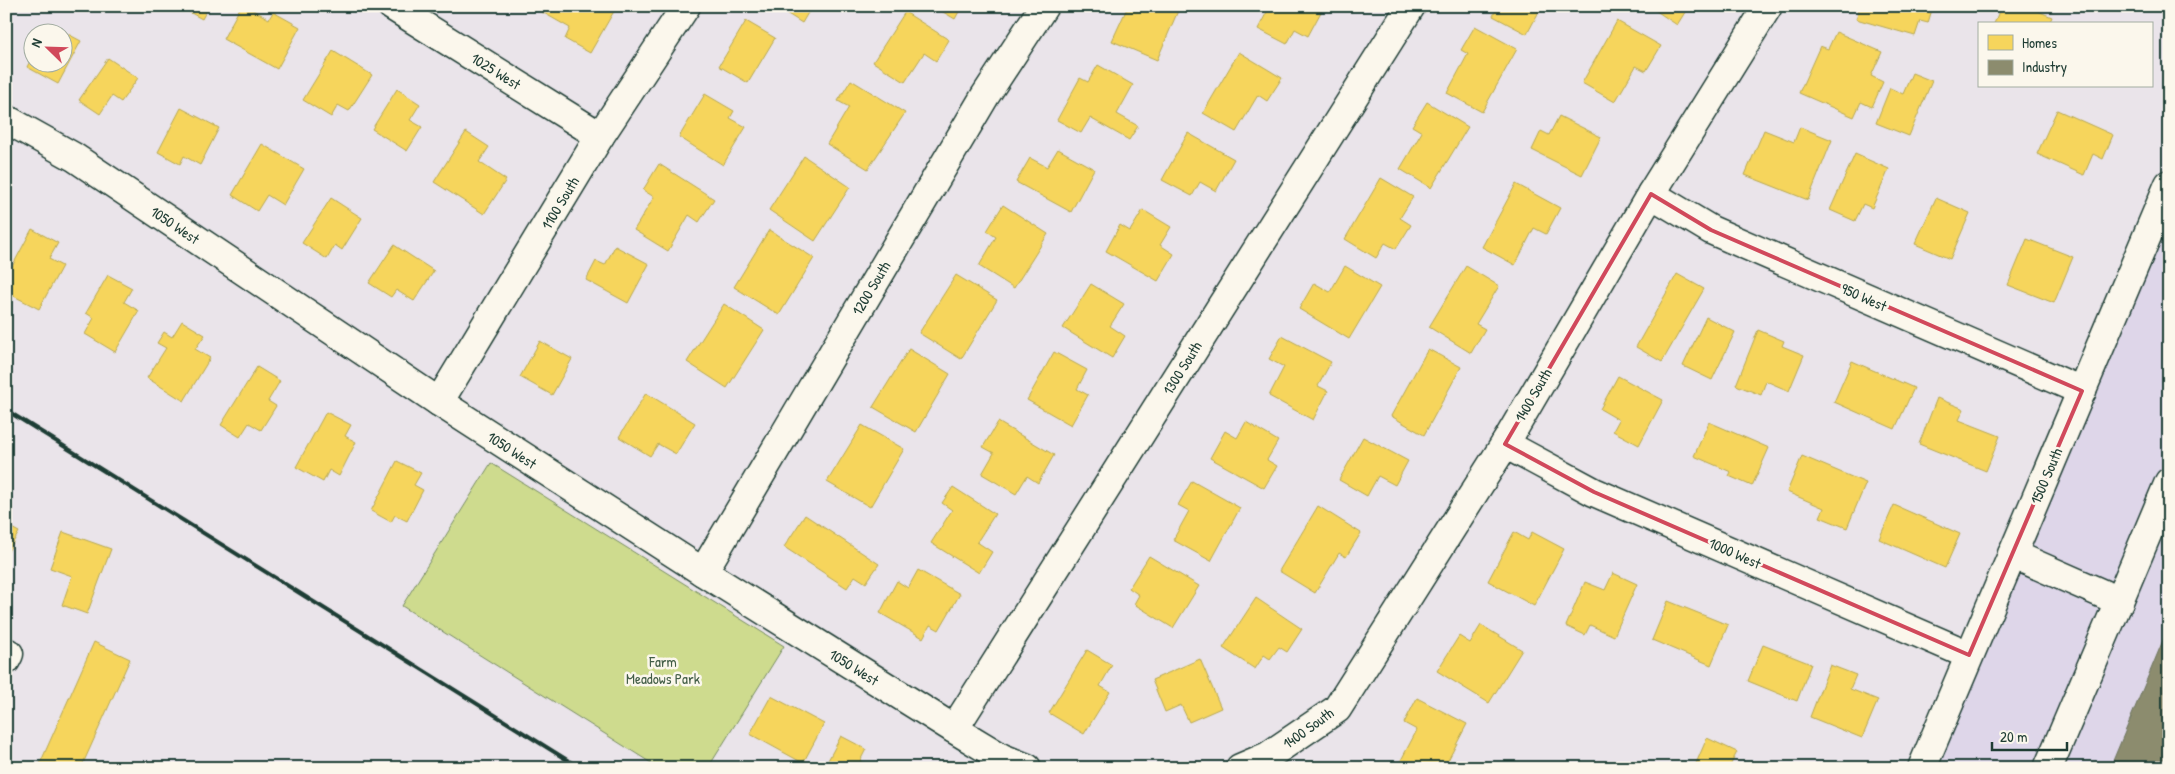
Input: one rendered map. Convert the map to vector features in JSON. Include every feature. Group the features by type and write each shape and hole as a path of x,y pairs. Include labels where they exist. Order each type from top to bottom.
{"street":[{"name":"1025 West","path":"392,6 600,136"},
{"name":"1100 South","path":"438,402 600,136 686,6"},
{"name":"1200 South","path":"703,572 985,96 1044,6"},
{"name":"1300 South","path":"954,729 1411,6"},
{"name":"1400 South","path":"1280,757 1337,709 1505,444 1651,194 1768,6"},
{"name":"1050 West","path":"6,119 82,163 438,402 703,572 954,729 1002,758 1027,768"},
{"name":"1500 South","path":"1922,768 2169,184"},
{"name":"950 West","path":"1651,194 1711,230 2082,391"},
{"name":"1000 West","path":"1505,444 1594,492 1969,655"},
{"path":"2048,768 2169,482"},
{"path":"2012,554 2119,601"},
{"path":"1240,768 1280,757"}],"highlighted area":[{"path":"1651,194 1711,230 2082,391 1969,655 1594,492 1505,444"}],"shaded area":[{"path":"2169,214 2169,768 1935,768"}],"green space":[{"name":"Farm Meadows Park","path":"491,463 784,646 708,768 659,768 402,606"}],"building: Homes":[{"path":"178,6 209,6 202,19"},
{"path":"241,6 246,6 269,19 273,12 300,27 277,69 223,39"},
{"path":"546,6 617,6 590,53 565,39 570,28 542,12"},
{"path":"775,6 812,6 802,23"},
{"path":"933,6 962,6 955,19"},
{"path":"1128,6 1180,6 1157,60 1112,41"},
{"path":"1270,6 1315,6 1322,10 1308,36 1295,29 1287,44 1258,29"},
{"path":"1498,6 1542,6 1527,34 1493,16"},
{"path":"1649,6 1689,6 1677,25"},
{"path":"1860,6 1933,6 1928,23 1920,21 1915,36 1856,19"},
{"path":"2001,6 2026,6 2052,17 2050,22 1995,22"},
{"path":"905,12 949,40 936,61 924,53 905,82 873,62"},
{"path":"746,21 775,38 748,83 719,66"},
{"path":"1617,21 1661,46 1646,71 1636,66 1615,102 1582,83"},
{"path":"1475,26 1517,49 1482,112 1447,93 1468,54 1461,50"},
{"path":"1836,32 1882,52 1871,76 1883,82 1872,107 1861,102 1854,117 1799,93 1820,46 1828,49"},
{"path":"72,36 81,41 72,58"},
{"path":"333,51 372,75 349,111 338,105 331,117 303,100"},
{"path":"1239,52 1282,78 1267,101 1258,95 1236,132 1203,113"},
{"path":"108,58 138,78 121,102 112,96 100,114 79,100"},
{"path":"1098,65 1133,85 1117,114 1138,126 1129,140 1090,118 1081,133 1057,120 1080,78 1088,82"},
{"path":"36,72 64,72 58,84"},
{"path":"1912,73 1932,81 1909,136 1876,123 1890,88 1903,94"},
{"path":"851,80 905,113 868,169 827,144 849,107 838,101"},
{"path":"397,89 420,104 410,120 422,127 407,151 372,129"},
{"path":"705,94 734,111 730,118 746,127 723,165 679,137"},
{"path":"1427,102 1468,127 1431,188 1400,169 1422,132 1412,126"},
{"path":"181,108 219,128 200,165 184,156 180,164 158,152"},
{"path":"2057,110 2113,135 2103,159 2093,154 2084,175 2037,154"},
{"path":"1559,116 1601,137 1582,175 1532,150 1541,131 1549,135"},
{"path":"1800,127 1832,140 1808,200 1745,175 1764,130 1794,142"},
{"path":"466,132 489,147 479,162 506,180 484,214 434,182"},
{"path":"1188,133 1234,159 1216,191 1200,182 1192,196 1162,180"},
{"path":"262,144 304,169 283,205 267,195 257,211 232,195"},
{"path":"1058,149 1094,169 1071,212 1016,182 1030,158 1047,167"},
{"path":"1855,154 1889,169 1872,208 1863,204 1855,221 1830,210"},
{"path":"804,156 850,187 815,241 769,210"},
{"path":"659,164 714,199 699,222 689,215 668,251 634,230 654,197 643,190"},
{"path":"1381,178 1413,197 1400,218 1411,225 1396,249 1385,243 1376,258 1345,239"},
{"path":"1516,184 1560,208 1546,234 1534,228 1515,265 1482,247"},
{"path":"331,198 362,218 342,250 335,245 327,259 302,243"},
{"path":"1936,198 1970,213 1950,259 1915,244"},
{"path":"1003,205 1048,234 1014,288 979,266 996,237 987,231"},
{"path":"1143,210 1171,227 1160,245 1174,254 1158,281 1106,251 1120,225 1130,231"},
{"path":"32,229 58,243 49,259 62,266 39,309 6,292 6,278"},
{"path":"769,230 814,258 779,315 734,287"},
{"path":"2027,239 2073,257 2054,303 2008,285"},
{"path":"394,245 434,271 414,301 396,290 391,297 369,283"},
{"path":"615,246 649,264 628,303 586,280 596,261 605,265"},
{"path":"1345,266 1380,287 1349,339 1299,309 1314,283 1330,292"},
{"path":"1466,266 1499,286 1476,324 1485,329 1471,353 1429,327"},
{"path":"1677,274 1704,289 1662,362 1636,347"},
{"path":"108,275 132,288 124,302 139,311 115,352 85,334 94,318 86,313"},
{"path":"956,275 997,300 961,359 919,333"},
{"path":"1091,284 1124,304 1110,326 1125,336 1112,358 1063,328"},
{"path":"724,304 764,330 727,388 687,362"},
{"path":"1706,317 1735,332 1712,380 1683,366"},
{"path":"182,321 205,335 195,349 210,358 184,401 147,378 166,348 157,343 164,332 172,337"},
{"path":"1758,330 1784,341 1782,346 1804,355 1789,391 1766,381 1761,395 1736,385"},
{"path":"1282,336 1331,362 1318,386 1328,391 1313,420 1269,396 1284,367 1269,359"},
{"path":"540,341 572,359 552,395 520,377"},
{"path":"909,349 950,374 916,432 873,407"},
{"path":"1428,349 1461,367 1424,435 1391,416"},
{"path":"1054,352 1087,370 1077,389 1088,395 1071,425 1027,400"},
{"path":"1852,361 1914,388 1895,429 1834,402"},
{"path":"257,367 280,381 268,401 276,406 261,430 249,423 240,437 221,425"},
{"path":"1618,376 1663,400 1639,445 1613,431 1619,420 1600,409"},
{"path":"646,393 695,423 676,454 658,444 650,456 619,437"},
{"path":"1937,398 1964,409 1959,420 2000,436 1986,471 1919,444"},
{"path":"326,412 351,425 345,436 356,442 339,476 329,470 323,482 296,467"},
{"path":"998,422 1054,455 1038,483 1027,476 1016,494 982,474 994,453 983,447"},
{"path":"1246,422 1278,441 1267,460 1277,466 1264,488 1210,458 1225,431 1237,438"},
{"path":"1709,422 1769,448 1752,486 1729,476 1731,472 1694,456"},
{"path":"862,425 904,449 870,507 827,482"},
{"path":"1363,437 1408,461 1395,485 1378,476 1367,496 1339,480"},
{"path":"1802,456 1866,483 1847,528 1820,517 1824,508 1787,492"},
{"path":"397,461 421,473 414,485 423,490 407,521 395,515 391,522 371,511"},
{"path":"1192,481 1240,508 1211,561 1173,540 1189,511 1178,505"},
{"path":"953,487 995,514 977,542 992,552 979,573 931,543 952,510 942,503"},
{"path":"1894,505 1960,534 1945,568 1879,539"},
{"path":"1318,506 1361,533 1346,557 1339,553 1315,593 1279,571"},
{"path":"805,515 879,564 866,583 855,576 847,588 784,547"},
{"path":"6,525 19,532 6,555"},
{"path":"63,532 111,549 87,614 62,605 72,576 50,568"},
{"path":"1514,532 1528,540 1532,532 1564,549 1534,606 1488,581"},
{"path":"1149,556 1199,586 1173,628 1134,604 1139,595 1129,588"},
{"path":"918,570 960,594 939,630 930,625 923,638 880,613 897,581 908,588"},
{"path":"1613,573 1637,584 1614,636 1590,625 1585,635 1566,626 1585,582 1605,590"},
{"path":"1256,598 1302,629 1287,652 1279,647 1270,659 1264,655 1255,669 1223,648"},
{"path":"1668,601 1728,625 1711,665 1652,640"},
{"path":"1481,625 1522,650 1489,703 1437,671 1459,636 1470,643"},
{"path":"94,642 130,659 81,768 38,768"},
{"path":"1763,645 1811,664 1797,701 1748,681"},
{"path":"1087,650 1112,665 1100,686 1110,692 1084,734 1049,713"},
{"path":"1200,659 1221,708 1189,722 1181,705 1165,712 1152,680"},
{"path":"1830,665 1856,675 1850,689 1878,700 1862,738 1810,717"},
{"path":"771,696 824,724 803,763 750,734"},
{"path":"1417,698 1467,724 1444,768 1411,768 1400,762 1417,730 1404,723"},
{"path":"841,736 866,749 860,761 872,768 824,768"},
{"path":"1707,738 1737,752 1729,768 1694,768"}],"building: Industry":[{"path":"2169,626 2169,768 2110,768"}],"railway":[{"path":"6,410 580,768"}]}
